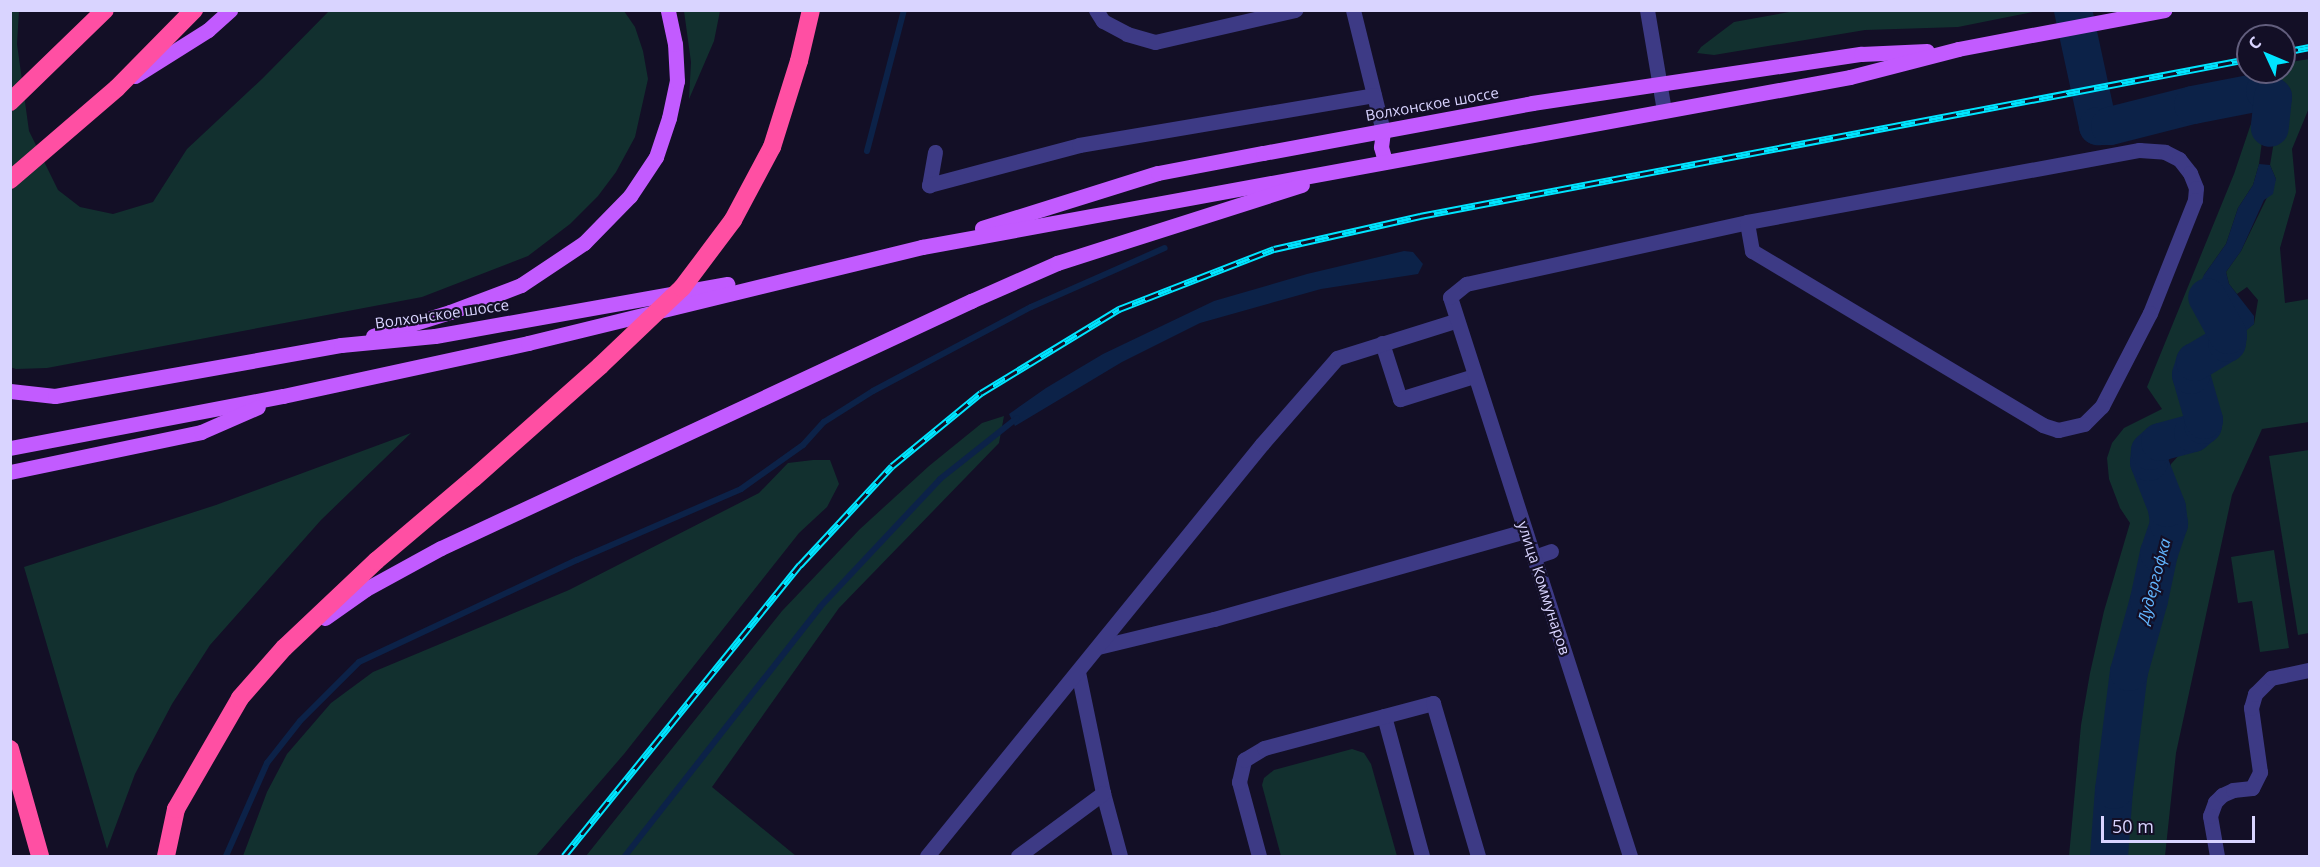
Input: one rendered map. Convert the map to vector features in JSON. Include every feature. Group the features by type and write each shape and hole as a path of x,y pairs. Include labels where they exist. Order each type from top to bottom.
{"highway":[{"path":"10,102 105,10"},
{"path":"10,180 117,88 194,10"},
{"path":"166,856 176,809 240,698 284,648 376,561 600,366 682,288 733,220 772,147 799,62 811,10"},
{"path":"10,749 40,856"}],"main road":[{"path":"117,88 208,30 230,10"},
{"path":"341,345 450,312 521,285 584,243 630,196 656,157 677,81 675,44 668,10"},
{"name":"Волхонское шоссе","path":"283,396 528,343 922,247 1850,77 1958,49 2021,39 2164,10"},
{"name":"Волхонское шоссе","path":"922,247 1158,173 1532,104 1660,84 1861,54 1958,49"},
{"path":"284,648 366,588 441,548 970,301 1068,259 1170,225 1385,161 1381,147 1383,131"},
{"name":"Волхонское шоссе","path":"10,391 55,396 341,345 435,336 878,257"},
{"path":"10,448 283,396"},
{"path":"10,472 201,432 283,396"}],"street":[{"path":"1096,10 1103,21 1127,34 1155,42 1295,10"},
{"path":"1353,10 1383,131"},
{"path":"1647,10 1664,111"},
{"path":"935,152 929,185 1079,145 1374,95"},
{"path":"2139,150 2165,152 2179,159 2190,173 2196,188 2195,200 2150,313 2102,406 2084,424 2058,430 2043,425 1752,251 1747,222 2139,150"},
{"name":"улица Коммунаров","path":"1630,856 1455,321 1450,297 1466,284 1747,222"},
{"path":"927,856 1262,444 1337,358 1455,321"},
{"path":"1382,343 1400,399 1474,376"},
{"path":"1098,647 1214,619 1525,531"},
{"path":"1534,557 1551,551"},
{"path":"2217,856 2210,816 2215,802 2222,795 2233,790 2252,788 2260,772 2251,708 2255,694 2271,678 2310,670"},
{"path":"1078,672 1103,793 1120,856"},
{"path":"1259,856 1239,782 1244,759 1264,748 1433,703 1478,856"},
{"path":"1384,716 1422,856"},
{"path":"1018,856 1103,793"}],"green space":[{"path":"10,11 19,11 17,44 29,131 58,190 80,207 113,214 153,202 187,149 263,78 329,11 624,11 635,27 643,51 648,79 635,137 616,172 598,196 570,224 528,256 422,297 47,368 16,369 10,367"},
{"path":"684,11 720,11 714,41 689,99 691,62"},
{"path":"1795,11 2038,11 1958,27 1865,30 1714,55 1697,53 1701,47 1734,22"},
{"path":"2309,59 2309,108 2292,149 2296,192 2280,248 2285,303 2309,299 2309,422 2262,429 2232,495 2176,753 2165,856 2115,856 2134,678 2173,538 2174,522 2167,476 2171,464 2181,453 2202,439 2208,422 2197,378 2202,362 2254,324 2258,300 2247,287 2237,294 2229,284 2226,272 2241,251 2276,179 2270,165 2282,93 2278,84 2296,84 2296,61"},
{"path":"2259,100 2267,104 2259,164 2253,185 2238,208 2226,244 2204,275 2201,304 2216,322 2219,330 2218,340 2190,359 2184,374 2198,411 2195,425 2150,442 2141,465 2165,510 2104,749 2099,856 2069,856 2081,725 2090,673 2104,611 2130,523 2120,508 2109,479 2107,458 2112,443 2124,428 2162,409 2147,387 2234,174"},
{"path":"1004,416 999,443 839,608 712,787 796,856 586,856 782,611 860,529 929,466 982,423"},
{"path":"411,433 321,520 210,645 172,704 135,774 107,849 24,567 216,505"},
{"path":"2309,450 2309,633 2298,635 2269,456"},
{"path":"830,460 839,484 827,507 799,533 624,754 536,856 243,856 267,792 287,754 331,703 373,672 569,590 759,493 788,463"},
{"path":"2274,550 2289,648 2260,652 2252,601 2238,603 2231,557"},
{"path":"1352,749 1364,753 1371,764 1397,856 1281,856 1262,785 1264,778 1274,770"}],"water":[{"path":"2259,164 2270,165 2276,179 2273,194 2264,200 2241,251 2226,272 2229,284 2254,316 2254,324 2233,342 2218,340 2219,331 2216,322 2195,294 2204,275 2226,244 2238,208 2253,185"},
{"path":"1404,251 1413,252 1423,264 1418,274 1321,289 1200,323 1122,362 1015,426 1009,414 1046,388 1103,354 1214,301 1307,274"}],"waterway":[{"path":"867,151 904,10"},
{"name":"Дудергофка","path":"2073,10 2098,126 2110,126 2193,105 2265,91 2273,97 2270,128"},
{"name":"Дудергофка","path":"2091,128 2098,126"},
{"path":"226,856 267,763 300,721 359,662 577,560 741,489 803,445 824,422 873,391 1031,307 1165,248"},
{"name":"Дудергофка","path":"2109,856 2114,790 2129,672 2159,553 2169,524 2167,508 2149,462 2150,451 2160,442 2193,433 2203,425 2204,420 2191,375 2195,362 2227,343 2228,335 2207,297"},
{"path":"625,856 820,607 940,479 1017,418"}],"railway":[{"path":"2296,50 2310,47"},
{"path":"564,856 800,565 892,466 981,393 1119,309 1274,249 1420,216 2236,61"}]}
